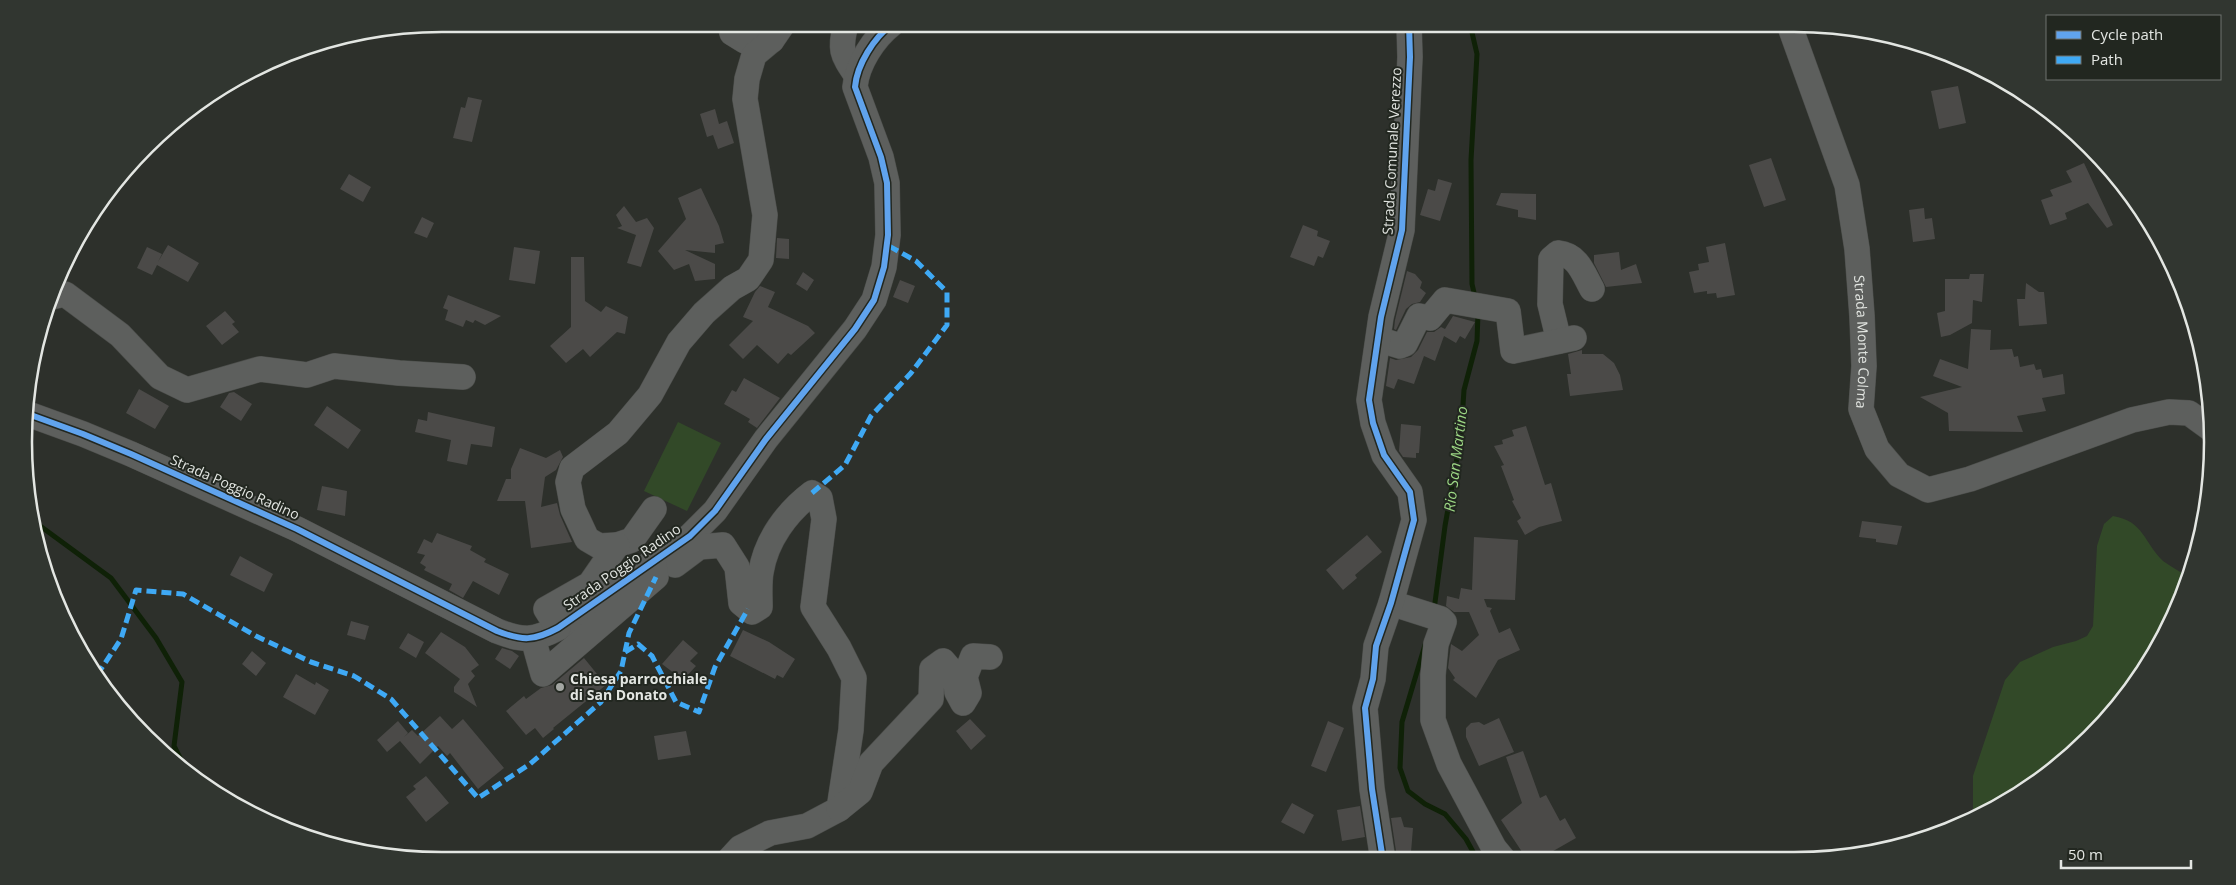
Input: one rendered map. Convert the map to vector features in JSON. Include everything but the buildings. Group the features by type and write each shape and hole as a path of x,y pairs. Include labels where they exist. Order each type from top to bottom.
{"street":[{"path":"732,32 745,41 778,32"},
{"path":"654,509 632,540 617,545 599,546 587,539 573,508 568,482 572,468 618,433 650,395 679,342 711,307 732,288 748,279 760,260 765,215 745,99 747,79 754,55 778,32"},
{"path":"844,32 842,53 856,76 882,32"},
{"name":"Strada Comunale Verezzo","path":"1382,852 1372,789 1365,708 1372,679 1376,646 1391,603 1414,520 1410,492 1384,455 1373,422 1369,400 1381,317 1402,230 1409,86 1409,32"},
{"name":"Strada Monte Colma","path":"1792,32 1847,185 1857,249 1862,316 1864,366 1861,409 1877,449 1899,475 1928,490 1970,479 2132,420 2169,412 2189,413 2203,423"},
{"name":"Strada Poggio Radino","path":"34,414 131,454 297,529 504,634 523,639 540,637 558,628 655,568 690,536 715,510 766,439 855,329 874,300 884,268 888,235 887,183 881,157 855,88 856,76"},
{"path":"1377,349 1384,341 1400,346 1405,344 1419,316 1430,318 1445,300 1508,311 1513,351 1567,339 1550,304 1551,259 1558,253 1569,254 1578,262 1592,289"},
{"path":"61,293 120,334 160,377 187,390 260,369 307,375 334,366 399,374 463,377"},
{"path":"536,648 543,674 655,568 699,547 723,545 737,567 741,603 752,612 760,607 760,572 774,533 799,503 812,493 820,498 824,519 813,607 840,648 854,678 851,730 839,809"},
{"path":"558,628 546,609 590,584 617,545"},
{"path":"1391,603 1444,622 1436,644 1432,675 1433,720 1449,764 1498,852"},
{"path":"736,852 770,832 807,826 839,809 860,792 871,763 931,699 932,669 943,661 955,676 957,692 963,703 969,694 965,678 972,656 990,657"}],"green space":[{"path":"678,422 721,443 687,511 644,491"},
{"path":"2113,516 2131,523 2163,561 2182,573 2161,624 2149,648 2119,692 2102,713 2064,751 2021,783 1974,811 1973,776 2005,680 2020,662 2053,647 2087,636 2093,626 2097,546 2104,524"}],"waterway":[{"name":"Rio San Martino","path":"1472,32 1477,54 1471,160 1472,284 1475,297"},
{"name":"Rio San Martino","path":"1434,610 1445,526 1461,435 1464,390 1477,341 1478,313"},
{"path":"41,527 111,578 156,638 182,682 174,746 180,757"},
{"name":"Rio San Martino","path":"1425,645 1402,722 1400,768 1408,791 1425,804 1445,814 1466,839 1473,852"}],"marked path":[{"path":"812,493 845,465 871,416 911,373 947,325 947,292 916,261 887,245"},
{"path":"101,669 121,639 136,590 183,594 256,636 311,662 354,676 391,699 478,798 530,764 601,702 621,671 629,633 656,577"},
{"path":"625,652 638,644 652,656 676,702 699,712 715,667 748,609"}],"cycle path":[{"path":"33,416 131,454 297,529 497,631 521,638 535,637 550,632 690,536 715,511 766,439 855,329 874,300 884,267 888,235 887,183 881,157 855,87 856,78 863,61 873,44 883,32"},
{"path":"1382,852 1372,789 1365,708 1373,679 1376,646 1391,603 1414,520 1410,492 1384,455 1373,423 1369,400 1381,317 1402,230 1410,57 1409,32"}],"place":[{"name":"Chiesa parrocchiale di San Donato","path":"560,687"}]}
